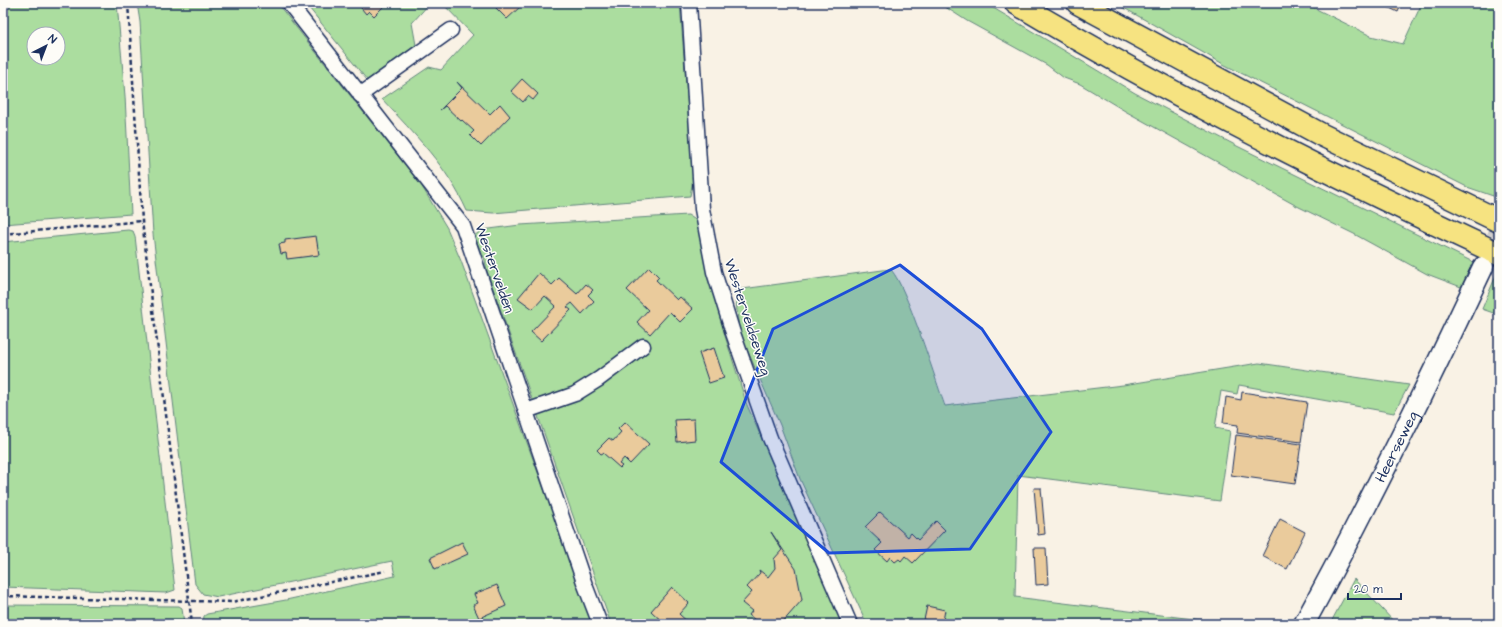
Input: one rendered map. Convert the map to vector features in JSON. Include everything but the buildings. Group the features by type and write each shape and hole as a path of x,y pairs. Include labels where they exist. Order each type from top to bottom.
{"highway":[{"path":"1016,3 1185,98 1308,162 1491,261"},
{"path":"1078,3 1322,135 1499,221"}],"street":[{"name":"Westervelden","path":"289,3 463,226 585,585 600,624"},
{"name":"Westerveldseweg","path":"689,3 702,209 714,272 733,333 770,438 850,624"},
{"path":"360,95 451,30"},
{"name":"Heerseweg","path":"1304,624 1366,508 1491,261"},
{"path":"526,411 575,394 599,379 643,346"}],"path":[{"path":"128,3 142,221 192,624"},
{"path":"3,234 142,221"},
{"path":"3,596 232,602 386,571"}],"highlighted area":[{"path":"900,265 982,329 1051,432 970,549 829,553 721,462 773,329"}],"green space":[{"path":"3,3 117,3 125,96 131,214 3,224"},
{"path":"137,3 277,3 421,185 447,228 461,261 593,624 203,624 204,616 207,614 286,600 395,576 392,561 218,597 203,594 195,584 153,234 140,22"},
{"path":"305,3 430,3 412,23 416,45 367,80"},
{"path":"442,3 680,3 693,180 690,196 493,213 467,211 440,165 418,138 382,99 429,67 441,70 473,35"},
{"path":"939,3 985,3 1135,93 1237,146 1473,262 1461,287 1427,274 1354,234 1295,205 1125,111 1080,84 1064,78 1047,65 967,21"},
{"path":"1115,3 1304,3 1371,36 1403,44 1422,3 1499,3 1499,198 1467,187 1225,65"},
{"path":"688,215 700,223 725,336 747,405 843,624 611,624 487,271 485,260 474,236 482,230 520,225"},
{"path":"128,230 133,231 135,236 175,590 166,593 3,587 3,242"},
{"path":"890,269 904,292 912,311 945,406 1123,385 1259,363 1409,385 1394,413 1239,385 1237,394 1221,391 1215,428 1230,431 1220,501 1018,475 1015,597 1234,624 867,624 800,479 780,425 739,331 735,290"},
{"path":"1497,273 1499,274 1499,315 1482,309"},
{"path":"1354,579 1396,624 1330,624"},
{"path":"3,605 179,606 182,608 184,624 3,624"}],"tunnel":[{"path":"1483,265 1499,232"}]}
